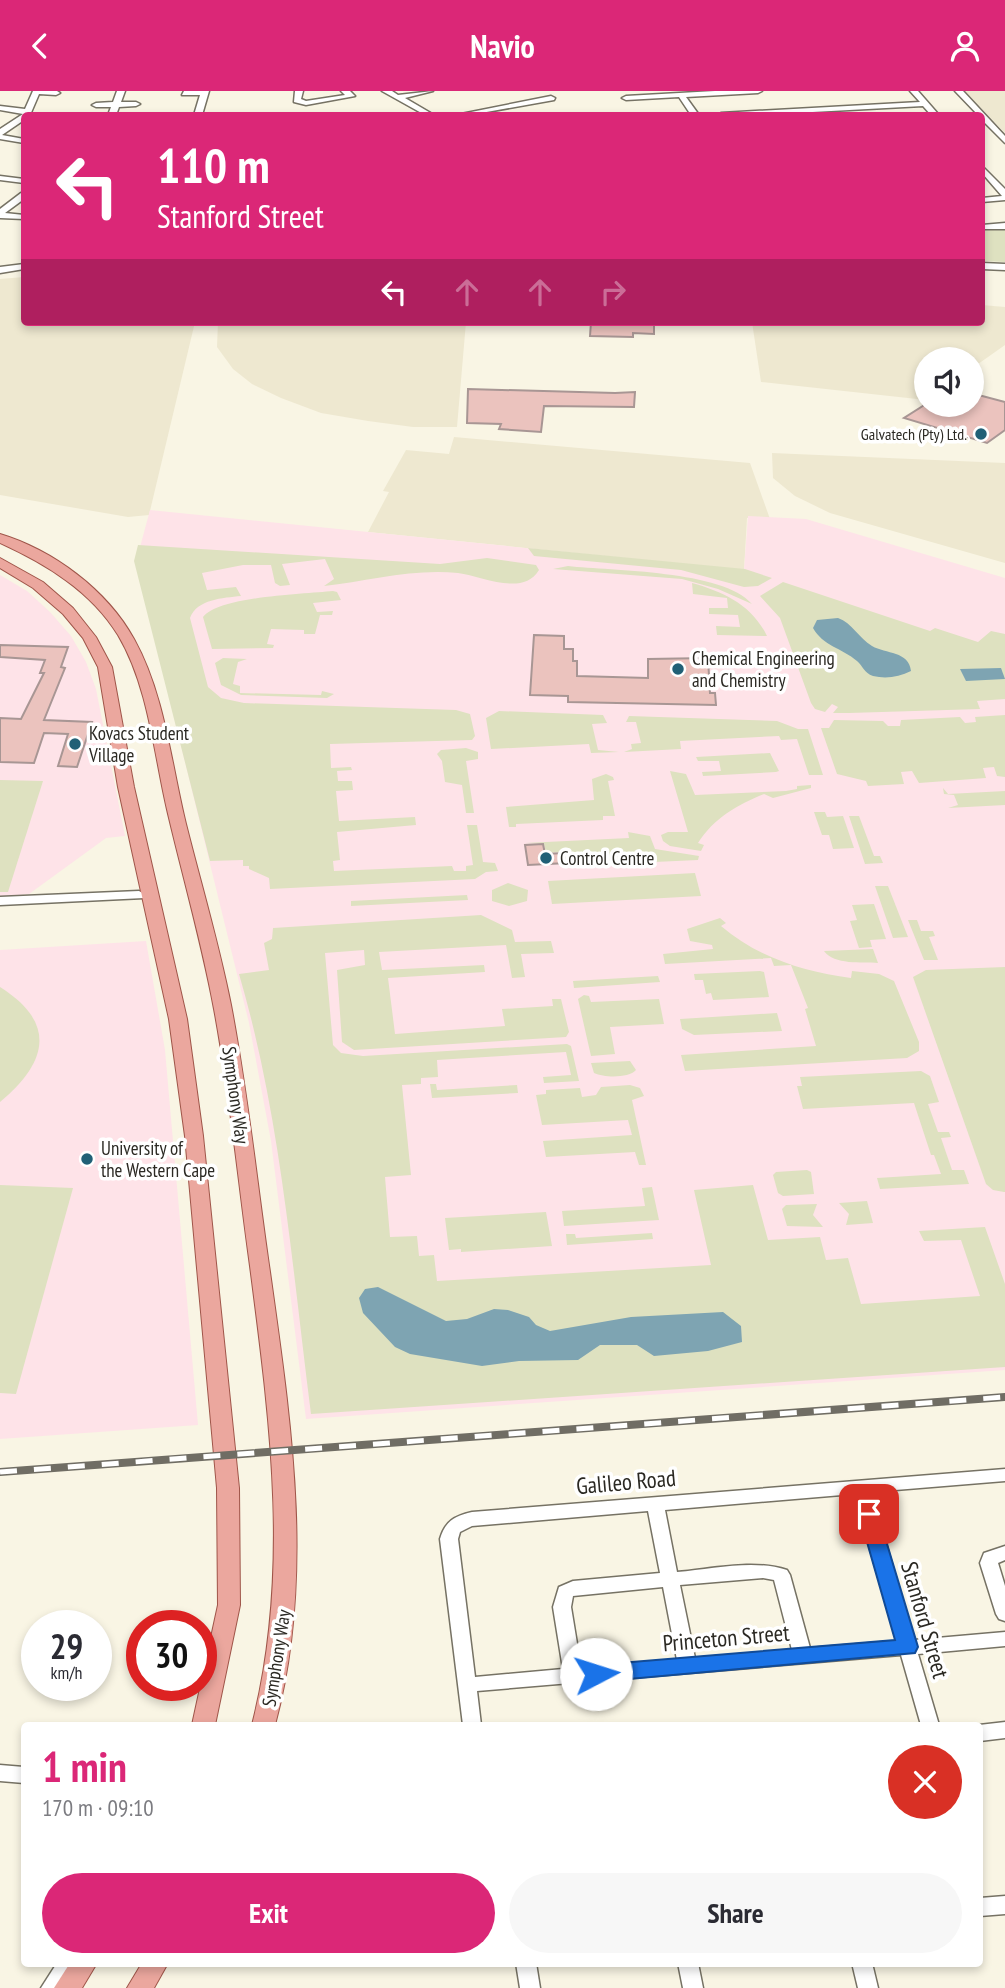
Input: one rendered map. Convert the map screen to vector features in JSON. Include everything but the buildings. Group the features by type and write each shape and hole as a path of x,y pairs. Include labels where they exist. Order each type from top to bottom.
{"main road":[{"name":"Symphony Way","path":"0,538 38,554 68,573 108,612 127,639 153,713 222,1005 273,1371 287,1558 284,1625 265,1722"},
{"path":"0,562 38,585 68,611 89,636 105,667 126,787 178,1019 194,1136 228,1488 229,1605 205,1722"},
{"path":"67,1988 82,1967"},
{"path":"140,1988 153,1967"}],"street":[{"path":"114,112 121,91"},
{"path":"299,91 297,100 306,103 351,96 345,91"},
{"path":"386,91 425,112"},
{"path":"398,97 429,91"},
{"path":"626,98 758,91"},
{"path":"914,91 932,112"},
{"path":"959,91 978,112"},
{"path":"27,112 36,92 56,93"},
{"path":"186,93 205,92 199,112"},
{"path":"681,95 693,112"},
{"path":"476,112 551,98"},
{"path":"96,105 136,104"},
{"path":"777,112 925,104"},
{"path":"0,108 21,117"},
{"path":"985,119 1005,141"},
{"path":"0,135 21,120"},
{"path":"0,135 21,140"},
{"path":"985,173 1005,196"},
{"path":"0,178 21,181"},
{"path":"985,199 1005,196"},
{"path":"0,214 21,197"},
{"path":"0,214 21,218"},
{"path":"985,227 1005,226"},
{"path":"0,269 21,266"},
{"path":"985,266 1005,267"},
{"path":"0,901 139,895"},
{"name":"Galileo Road","path":"472,1722 449,1539 454,1526 472,1519 1005,1475"},
{"name":"Stanford Street","path":"861,1487 929,1722"},
{"path":"655,1504 687,1666"},
{"path":"1005,1553 996,1554 989,1563 1005,1614"},
{"path":"573,1676 562,1607 565,1592 573,1588 764,1571 781,1575 803,1656"},
{"name":"Princeton Street","path":"466,1685 1005,1639"},
{"path":"983,1733 1005,1730"},
{"path":"0,1773 21,1775"},
{"path":"983,1907 1005,1905"},
{"path":"51,1988 66,1967"},
{"path":"527,1967 530,1988"},
{"path":"689,1967 693,1988"},
{"path":"863,1967 868,1988"}],"shaded area":[{"path":"965,91 1005,91 1005,133"},
{"path":"21,277 21,326 194,326 149,515 128,517 0,495 0,279"},
{"path":"985,305 1005,307 1005,345 984,360 984,347 914,347 914,399 761,382 753,326 985,326"},
{"path":"218,326 466,326 457,427 413,427 321,413 252,384 233,369 217,347"},
{"path":"454,437 750,463 770,519 747,518 744,570 368,532 389,492 383,491 406,450 449,454"},
{"path":"772,453 1005,463 1005,563 830,513 795,496 773,478"},
{"path":"150,510 744,570 748,516 806,519 1005,578 1005,1370 306,1419 271,1141 249,1023 136,562"},
{"path":"0,575 27,591 50,612 71,636 86,662 96,689 125,836 106,838 29,894 0,897"},
{"name":"University of the Western Cape","path":"146,941 165,1050 198,1425 0,1439 0,950"}],"green space":[{"path":"1005,228 1005,262 985,261 985,229"},
{"path":"138,545 440,564 487,558 536,565 539,570 532,578 513,584 458,573 425,572 324,586 334,579 325,559 282,564 290,585 280,586 275,583 271,565 243,565 202,573 207,590 236,587 241,596 204,603 190,618 208,687 221,698 244,703 456,710 470,714 475,736 472,740 330,744 331,768 351,767 352,770 337,771 338,781 352,781 353,790 336,791 339,821 415,817 416,825 337,832 340,860 333,861 334,871 452,866 454,871 466,871 466,866 473,865 467,825 477,825 483,862 495,863 498,871 486,872 475,879 270,889 269,878 249,869 249,866 243,866 243,860 210,861 134,561"},
{"path":"528,548 745,569 772,578 758,586 744,587 681,570 534,556"},
{"path":"568,566 693,578 738,593 752,604 718,589 682,579 553,569"},
{"path":"783,582 930,631 935,628 978,642 991,631 1005,634 1005,699 977,701 980,709 833,713 838,707 832,704 825,712 815,709 780,618 760,596"},
{"path":"692,583 736,601 761,625 767,636 717,635 716,626 740,627 738,615 709,614 709,608 728,608 727,598 693,594"},
{"path":"337,592 341,600 313,603 317,612 333,611 332,615 320,615 315,634 304,634 304,630 271,629 267,644 274,645 273,648 212,649 203,617 212,610 244,600"},
{"path":"223,658 247,659 238,662 233,684 240,686 240,693 321,695 322,691 334,694 327,698 241,695 221,685 215,663"},
{"path":"499,711 603,715 607,723 592,724 598,750 619,752 591,753 589,744 491,749 486,718"},
{"path":"1005,715 1005,777 997,776 994,767 983,768 986,778 919,783 912,771 901,772 904,784 868,786 866,781 837,774 821,728 829,728 834,720 883,721 888,726 900,726 901,720 960,717 965,723 976,722 975,717"},
{"path":"629,716 777,721 798,729 808,729 823,775 809,775 797,739 781,740 779,736 680,741 681,749 624,752 632,749 631,744 641,743 636,722 626,722"},
{"path":"466,748 478,752 478,759 466,761 474,813 466,813 462,785 445,782 442,761 437,754 441,750"},
{"path":"770,753 779,771 703,776 702,772 721,771 719,761 698,761 696,757"},
{"path":"670,771 686,774 695,795 786,791 797,789 797,786 811,785 811,788 773,798 764,794 735,808 704,834 698,843 704,845 701,851 670,846 663,841 661,835 668,832 688,832"},
{"path":"606,774 614,780 608,781 615,816 603,816 603,820 516,824 516,827 509,827 506,807 594,800 592,779"},
{"path":"0,780 43,781 8,892 0,892"},
{"path":"943,788 948,794 1005,791 1005,805 948,808 958,805 954,795 944,794"},
{"path":"814,812 825,812 827,817 843,816 854,848 833,849 829,835 822,835"},
{"path":"849,816 859,816 874,856 880,856 883,863 865,864"},
{"path":"628,832 650,836 655,849 699,856 698,860 567,866 565,852 546,853 544,844 525,843 629,838"},
{"path":"695,873 701,896 552,904 548,881"},
{"path":"508,883 528,890 527,901 509,906 492,901 492,890"},
{"path":"875,886 888,886 908,937 893,938"},
{"path":"467,895 468,900 351,906 351,901"},
{"path":"874,904 886,939 870,940 872,947 859,948 850,921 857,920 852,905"},
{"path":"481,915 512,930 515,942 551,941 554,953 521,954 525,977 512,978 506,945 379,952 382,970 484,965 485,972 388,978 395,1034 505,1026 502,1009 553,1006 552,999 561,999 569,1032 566,1037 354,1050 342,1042 337,970 365,965 364,950 325,953 333,1045 341,1053 363,1056 567,1044 571,1046 579,1081 544,1083 543,1077 571,1075 566,1052 437,1060 438,1077 421,1078 421,1084 402,1085 411,1175 385,1177 390,1237 417,1236 419,1256 434,1255 437,1281 711,1265 694,1190 753,1185 768,1240 820,1237 826,1260 848,1258 861,1304 980,1296 961,1240 924,1241 919,1231 985,1227 1005,1284 1005,1367 311,1414 275,1137 239,974 269,970 264,943 272,939 273,928"},
{"path":"720,918 726,923 721,926 735,937 782,961 833,975 851,978 852,971 879,974 894,981 919,1042 919,1051 907,1058 685,1071 681,1055 816,1046 805,1009 808,1008 791,965 774,966 771,958 665,964 663,954 713,949 712,945 690,941 687,929"},
{"path":"908,920 917,920 921,931 933,931 935,936 929,937 938,960 924,960"},
{"path":"873,949 878,963 841,961 824,951"},
{"path":"1005,967 1004,1192 993,1190 986,1184 913,977 926,970"},
{"path":"764,972 769,997 713,1000 711,993 706,994 703,980 695,980 694,974"},
{"path":"658,976 660,982 574,988 573,981"},
{"path":"0,987 31,1015 38,1029 39,1043 36,1058 28,1072 0,1102"},
{"path":"584,995 589,996 591,1002 659,999 664,1024 610,1027 615,1054 591,1056 578,999"},
{"path":"777,1013 782,1031 694,1035 682,1029 680,1019"},
{"path":"630,1061 636,1070 628,1075 617,1076 594,1073 591,1063"},
{"path":"921,1071 930,1076 939,1102 928,1104 938,1132 949,1132 951,1137 941,1138 952,1170 964,1170 969,1184 880,1189 877,1178 941,1174 934,1155 931,1155 914,1103 803,1109 797,1086 802,1086 800,1077"},
{"path":"430,1084 436,1084 437,1090 517,1085 518,1093 432,1098"},
{"path":"630,1085 640,1088 644,1096 632,1100 646,1165 639,1165 635,1152 546,1157 543,1141 632,1135 628,1120 542,1125 536,1095 546,1094 546,1090 580,1088 582,1097 596,1095 601,1087"},
{"path":"776,1172 811,1172 814,1194 783,1196 778,1193 773,1175"},
{"path":"0,1185 73,1188 16,1394 0,1393"},
{"path":"652,1187 659,1220 564,1226 562,1211 645,1206 642,1188"},
{"path":"867,1201 873,1223 846,1225 849,1214 839,1203"},
{"path":"817,1204 813,1215 823,1227 787,1226 782,1209 786,1205"},
{"path":"546,1212 552,1246 461,1252 461,1249 449,1250 445,1218"},
{"path":"652,1233 653,1239 567,1245 566,1234 575,1234 576,1238"}],"water":[{"path":"838,618 872,646 901,656 911,671 897,676 873,676 851,657 822,639 813,628 817,620"},
{"path":"1001,668 1005,679 966,681 960,669"},
{"path":"378,1287 446,1321 467,1319 494,1309 508,1310 529,1317 536,1325 550,1331 631,1317 723,1312 741,1326 742,1342 708,1351 654,1356 637,1345 600,1345 578,1360 519,1361 482,1366 410,1354 395,1347 363,1313 359,1298 365,1289"}],"railway":[{"path":"0,1472 1005,1397"}],"place":[{"name":"Galvatech (Pty) Ltd.","path":"981,434"},
{"name":"Chemical Engineering and Chemistry","path":"678,669"},
{"name":"Kovacs Student Village","path":"75,744"},
{"name":"Control Centre","path":"546,858"},
{"name":"University of the Western Cape","path":"87,1159"}],"route":[{"path":"596,1674 908,1647 869,1514"}]}
